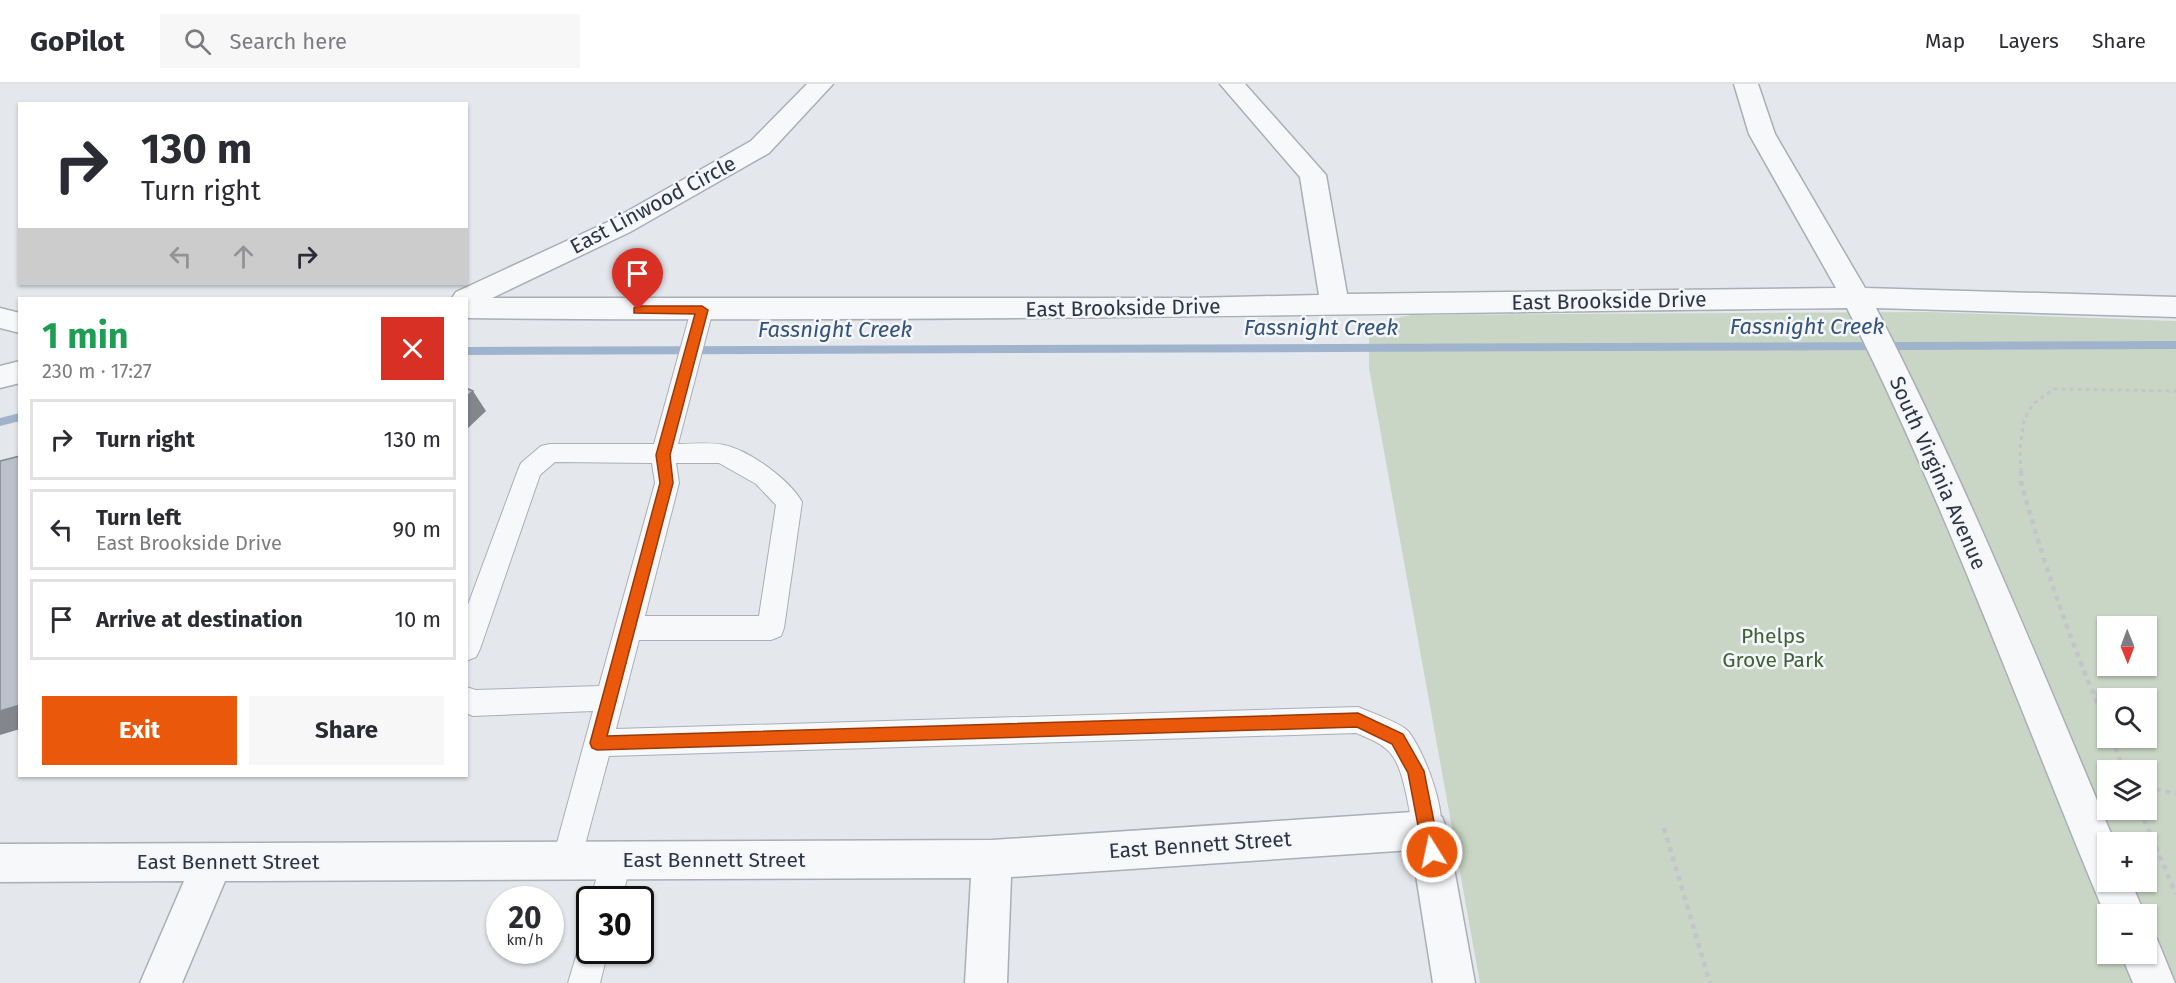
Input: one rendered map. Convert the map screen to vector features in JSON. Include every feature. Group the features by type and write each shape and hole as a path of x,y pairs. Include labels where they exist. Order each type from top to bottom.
{"street":[{"name":"East Linwood Circle","path":"468,298 621,226 760,147 821,84"},
{"path":"1232,84 1313,175 1335,304"},
{"name":"South Virginia Avenue","path":"1746,84 1762,134 1859,305 1900,384 1973,548 2097,847"},
{"name":"East Brookside Drive","path":"468,308 700,320 1335,304 2176,307"},
{"path":"0,318 18,322"},
{"path":"0,377 18,372"},
{"path":"1428,830 1454,983"},
{"name":"East Bennett Street","path":"0,863 992,859 1428,830"},
{"path":"986,983 992,859"},
{"path":"161,983 213,862"},
{"path":"2146,964 2154,983"}],"lane":[{"path":"567,861 667,483 663,455 700,320"},
{"path":"468,643 530,470 550,453 723,454 765,477 789,502 771,628 628,628"},
{"path":"468,700 473,703 609,699"},
{"path":"597,743 1358,720 1397,739 1416,771 1428,830"},
{"path":"610,886 616,860"},
{"path":"584,983 589,964"}],"path":[{"path":"2097,703 2048,573 2023,491 2020,449 2024,420 2033,404 2054,389 2176,391"},
{"path":"2157,790 2176,794"},
{"path":"2144,820 2176,894"},
{"path":"1664,828 1710,983"}],"green space":[{"name":"Phelps Grove Park","path":"1929,312 2176,321 2176,983 1480,983 1369,368 1369,334 1389,320 1411,315"}],"building":[{"path":"18,456 18,706 0,711 0,461"}],"waterway":[{"name":"Fassnight Creek","path":"468,351 2176,345"},
{"name":"Fassnight Creek","path":"0,422 18,418"}],"route":[{"path":"638,310 702,310 663,455 667,483 597,743 1358,720 1397,739 1416,771 1432,852"}]}
